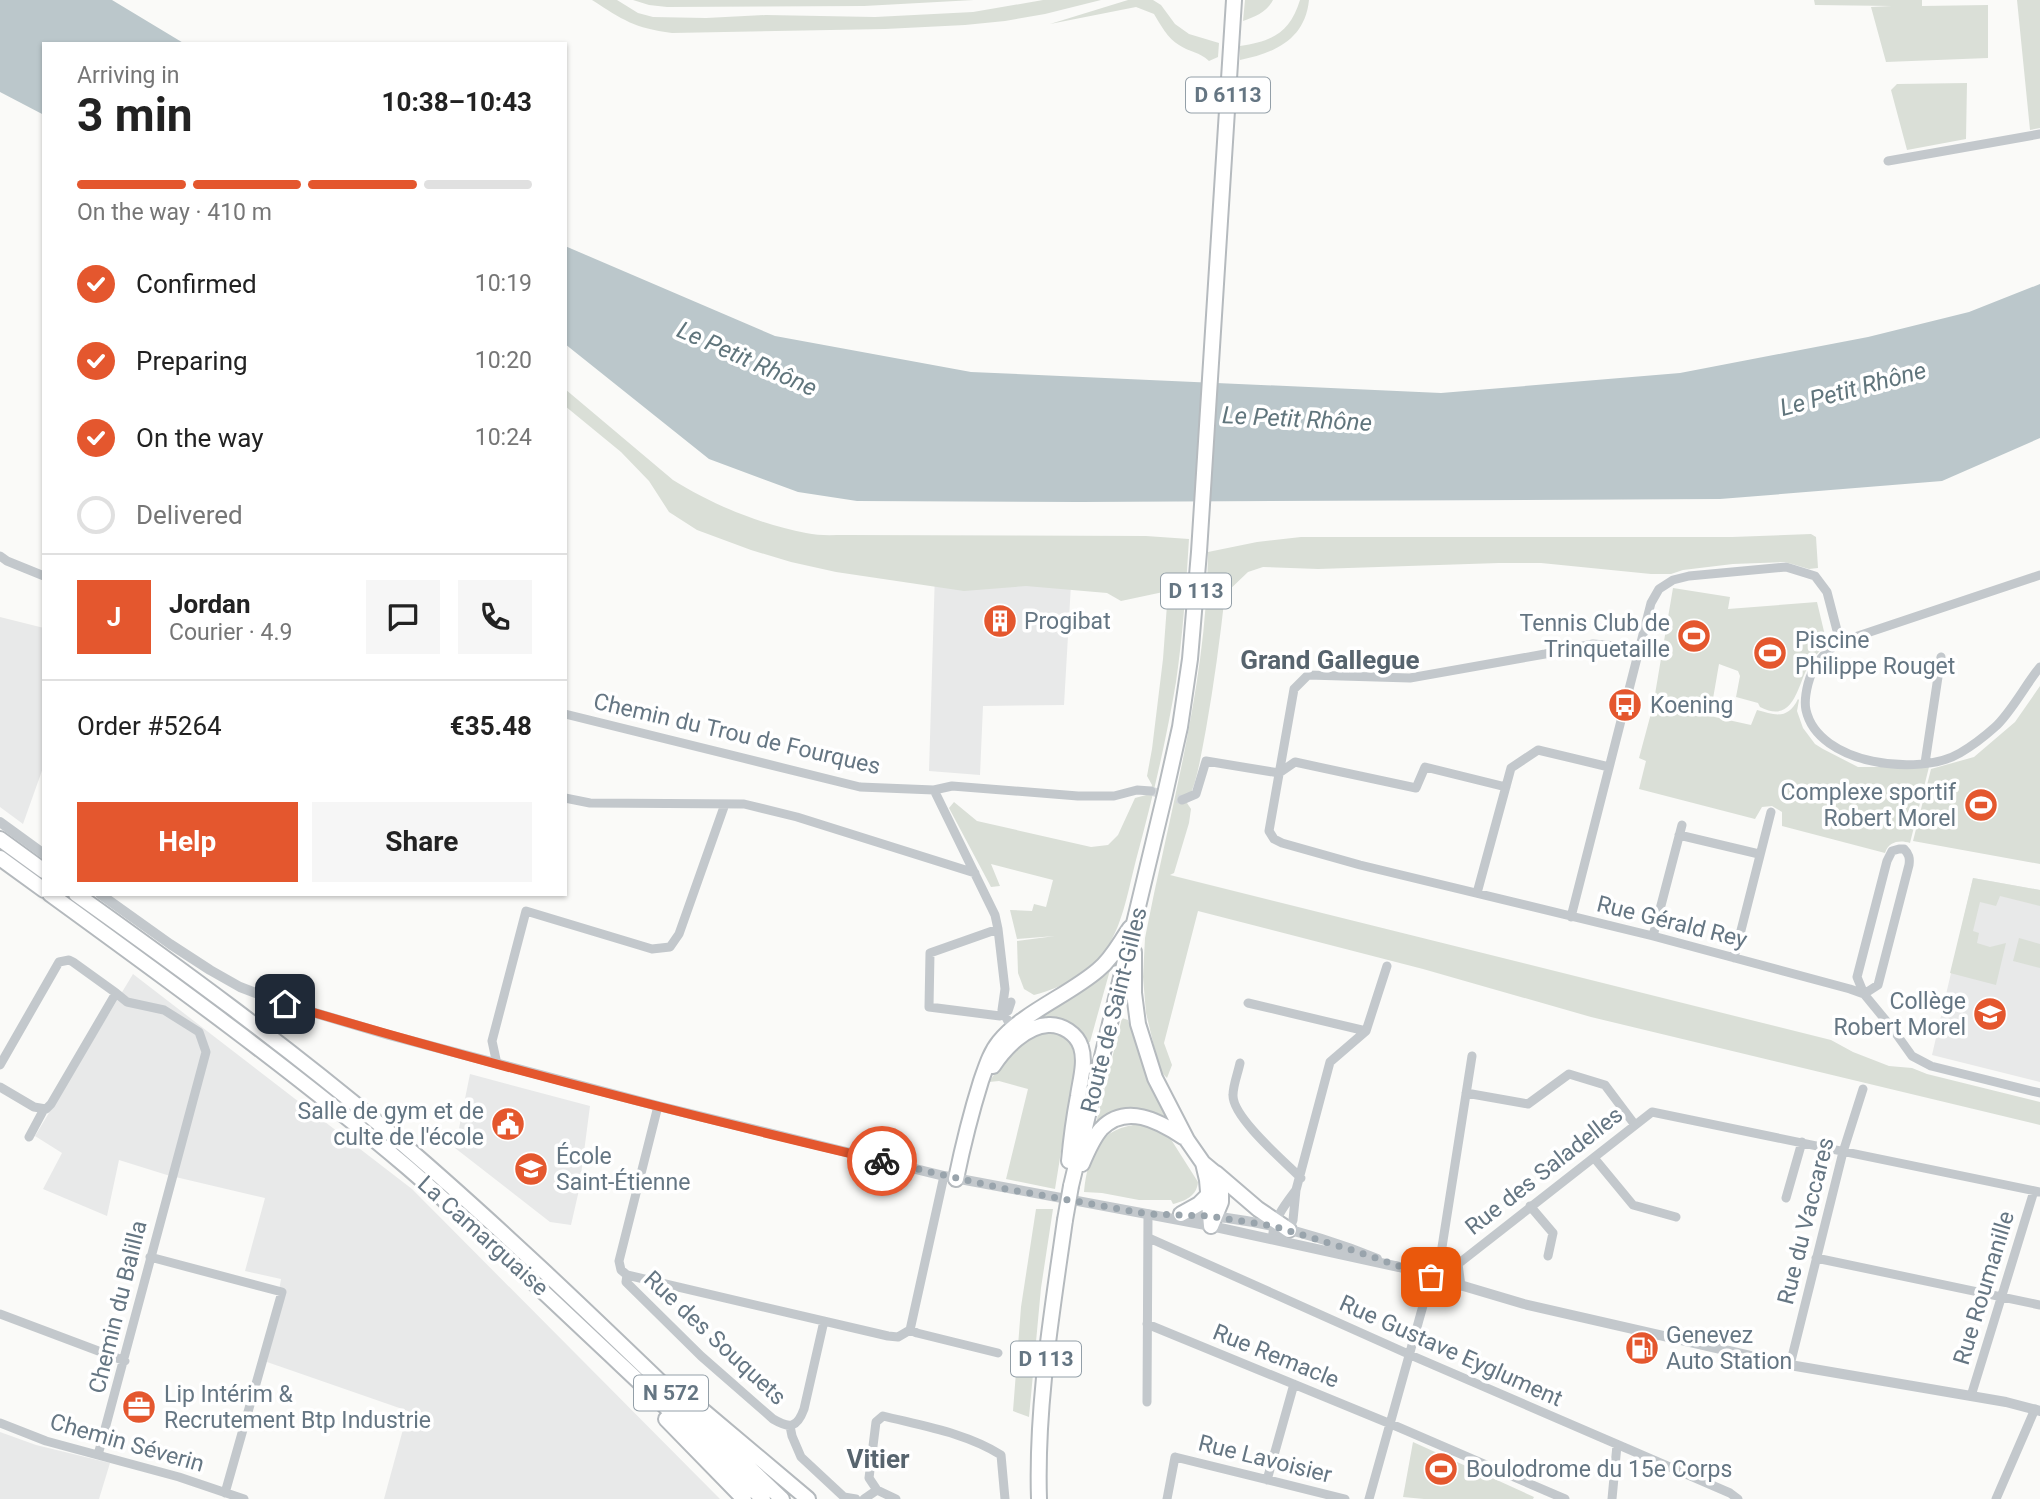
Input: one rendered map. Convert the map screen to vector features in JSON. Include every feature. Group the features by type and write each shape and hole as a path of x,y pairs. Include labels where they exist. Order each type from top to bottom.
{"main road":[{"name":"D 6113","path":"1201,523 1234,0"},
{"name":"Route de Saint-Gilles","path":"1039,1499 1042,1383 1065,1220 1180,727 1191,659 1201,523"},
{"path":"0,839 42,870"},
{"path":"0,858 42,889"},
{"name":"La Camarguaise","path":"53,896 321,1096 450,1205 763,1499"},
{"name":"La Camarguaise","path":"79,896 322,1077 473,1205 782,1499"},
{"path":"950,1177 980,1084 1023,1026 1100,969 1136,919"},
{"path":"1136,919 1134,993 1138,1024 1155,1078 1187,1140 1203,1163 1274,1224 1289,1230"},
{"path":"1023,1026 1060,1026 1074,1034 1081,1048 1082,1067 1069,1166 1071,1186"},
{"path":"1071,1186 1101,1129 1115,1119 1133,1116 1152,1118 1187,1140"},
{"path":"1203,1163 1212,1219"},
{"path":"1212,1219 1221,1202 1221,1191 1215,1172"},
{"path":"1181,1214 1199,1205 1207,1196"},
{"path":"559,1286 808,1499"},
{"path":"594,1340 655,1408 744,1499"}],"street":[{"path":"1888,161 2040,134"},
{"path":"0,556 42,575"},
{"path":"1571,916 1651,603 1659,589 1673,580 1689,576 1786,567 1816,577 1827,592 1840,642"},
{"path":"2040,575 1840,642 1826,651 1812,670 1805,697 1806,710 1822,737 1861,759 1892,765 1925,763 1959,754 1997,726 2040,667"},
{"path":"1279,773 1294,689 1308,675 1410,678 1592,644 1639,648"},
{"path":"1925,763 1941,657"},
{"name":"Chemin du Trou de Fourques","path":"567,714 860,787 934,790 952,786 1078,796 1114,796 1136,790 1151,790"},
{"path":"1477,893 1511,768 1538,750 1609,767"},
{"path":"1182,800 1196,794 1206,761 1279,773 1295,762 1416,788 1425,767 1506,788"},
{"name":"Rue Gérald Rey","path":"1279,773 1269,831 1282,843 1653,936 1864,994"},
{"path":"934,790 995,915 1005,989 1004,1015 1008,1021 1023,1026"},
{"path":"567,798 590,803 744,804 797,817 975,873"},
{"path":"497,1064 492,1041 526,911 652,949 670,947 679,933 725,803"},
{"path":"1734,958 1771,812"},
{"path":"0,822 42,853"},
{"path":"1653,936 1682,825"},
{"path":"1679,835 1759,854"},
{"path":"1864,994 1878,985 1909,866 1910,859 1903,849 1892,851 1887,861 1857,978 1864,994 1912,1056 1931,1066 2040,1093"},
{"path":"103,896 209,970 240,987 285,1004 497,1064 950,1177 1148,1214 1274,1224"},
{"path":"998,929 930,953 929,1007 993,1016 1004,1015 1011,1002"},
{"name":"Chemin du Balilla","path":"0,1065 60,962 69,960 127,1002 164,1010 199,1032 204,1043 206,1052 99,1455"},
{"path":"1272,1239 1283,1236 1289,1230 1330,1062 1366,1031 1387,966"},
{"path":"1005,989 1023,1026"},
{"path":"30,1137 116,993"},
{"path":"1248,1003 1366,1031"},
{"path":"1369,1499 1409,1354 1441,1256 1472,1056"},
{"path":"1240,1063 1232,1097 1237,1110 1260,1139 1301,1178"},
{"path":"1466,1093 1528,1104 1569,1074 1605,1085 1635,1125"},
{"path":"0,1087 44,1110"},
{"name":"Rue du Vaccares","path":"1790,1365 1843,1152 1863,1089"},
{"path":"658,1106 619,1261 621,1270 627,1275 898,1337 910,1330 950,1177"},
{"name":"Rue des Saladelles","path":"1461,1286 1458,1264 1652,1112 2037,1192"},
{"path":"1786,1198 1802,1142"},
{"path":"1595,1158 1633,1205 1676,1217"},
{"path":"1272,1239 1274,1224 1281,1209 1297,1191"},
{"name":"Rue Roumanille","path":"1970,1396 2000,1297 2037,1192"},
{"path":"1530,1206 1553,1234 1548,1256"},
{"path":"1148,1214 1181,1214 1212,1219 1272,1239 1399,1267"},
{"path":"1147,1402 1148,1214"},
{"path":"1289,1230 1367,1254 1399,1267 1524,1304 1790,1365 2037,1410 1996,1499"},
{"name":"Rue Gustave Eyglument","path":"1149,1238 1730,1493 1738,1499"},
{"path":"1441,1256 1458,1264"},
{"path":"150,1257 282,1292 225,1493"},
{"path":"1816,1258 2040,1306"},
{"name":"Rue des Souquets","path":"627,1275 626,1282 701,1356 773,1419 785,1426 790,1426 800,1419 804,1409 824,1321"},
{"path":"0,1314 125,1361"},
{"name":"Rue Remacle","path":"1147,1324 1390,1423 1565,1499"},
{"path":"910,1330 998,1353"},
{"path":"1268,1480 1294,1384"},
{"path":"896,1499 877,1490 869,1478 876,1422 883,1416 950,1432 986,1445 1001,1455 1005,1499"},
{"name":"Chemin Séverin","path":"0,1423 38,1438 179,1477 244,1499"},
{"path":"790,1426 802,1457 844,1497 856,1499"},
{"path":"1612,1499 1617,1445"},
{"name":"Rue Lavoisier","path":"1167,1499 1175,1457 1345,1499"},
{"path":"864,1499 877,1490"}],"shaded area":[{"path":"592,0 617,0 638,13 653,17 706,18 766,15 875,17 973,12 1043,0 1101,0 1045,14 965,25 672,33 629,22"},
{"path":"633,0 974,0 864,6 667,7"},
{"path":"1128,0 1153,0 1161,5 1175,24 1189,34 1219,43 1218,57 1209,61 1183,47 1168,35 1154,14 1136,7 1050,24"},
{"path":"1245,0 1273,0 1264,11 1243,21"},
{"path":"1300,0 1309,0 1306,14 1294,35 1276,48 1240,60 1240,46 1270,38 1285,28"},
{"path":"1814,0 1922,0 1922,6 1988,5 1988,58 1886,62 1871,7 1892,6 1815,5"},
{"path":"2017,0 2040,0 2040,128 2030,130"},
{"path":"1967,83 1966,139 1907,150 1891,90 1897,84"},
{"path":"567,391 673,480 737,512 772,525 825,535 1146,536 1189,539 1178,664 1158,771 1122,916 1108,946 1093,964 1076,978 1045,992 1034,995 1024,989 1018,973 1017,941 1055,936 1017,939 1010,910 1032,911 1034,904 1046,907 1053,880 991,864 1000,886 991,887 949,808 954,802 977,821 1091,847 1108,845 1118,835 1135,798 1150,794 1152,785 1147,776 1163,659 1168,591 1121,601 1107,593 1026,586 964,591 836,572 791,562 697,530 669,512 649,481 621,452 567,408"},
{"path":"1811,534 1816,537 1818,568 1809,569 1785,562 1733,564 1671,574 1651,574 1541,563 1499,563 1318,569 1263,567 1248,572 1225,594 1206,729 1197,776 1187,803 1191,809 1189,823 1174,873 1170,875 1831,1040 1889,1066 1912,1068 2040,1102 2040,1125 1591,1017 1423,969 1198,911 1164,1043 1172,1065 1167,1078 1160,1071 1146,1013 1143,977 1145,938 1194,698 1206,601 1208,552 1301,537 1732,537"},
{"path":"935,572 1071,584 1064,705 983,706 980,775 929,771"},
{"path":"1673,588 1730,597 1728,609 1817,602 1827,644 1812,660 1789,706 1772,711 1760,707 1758,703 1736,697 1740,676 1738,671 1719,664 1710,716 1751,725 1757,710 1785,713 1798,699 1797,711 1803,728 1815,744 1823,749 1858,767 1929,767 1910,843 1895,842 1885,853 1782,826 1782,812 1772,806 1762,807 1755,819 1639,789 1646,761 1639,758 1653,706"},
{"path":"0,617 42,628 42,771 23,824 0,807"},
{"name":"Complexe sportif Robert Morel","path":"2040,686 2040,864 1913,841 1931,769 1974,757 2015,722"},
{"name":"Collège Robert Morel","path":"1973,878 2040,890 2040,1082 1932,1055"},
{"path":"1973,878 2040,890 2040,906 2000,896 1996,906 1980,902 1973,931 1979,933 1977,943 1990,947 2006,943 1996,985 1950,973"},
{"path":"2019,938 2040,944 2040,968 2013,961"},
{"path":"1110,970 1090,1042 1087,1043 1080,1032 1042,1017 1042,1014"},
{"path":"133,974 412,1189 720,1499 384,1499 408,1411 267,1362 281,1279 245,1271 265,1198 167,1175 119,1160 107,1216 43,1189 62,1153 35,1136"},
{"path":"1122,1018 1128,1020 1151,1085 1175,1124 1143,1111 1126,1114 1095,1127"},
{"path":"1050,1033 1070,1039 1076,1058 1055,1189 1006,1179 1028,1089 999,1081 989,1082 1017,1047 1038,1034"},
{"name":"École Saint-Étienne","path":"470,1074 590,1106 579,1190 571,1225 550,1222 455,1148"},
{"path":"1142,1124 1166,1134 1172,1141 1198,1182 1193,1194 1173,1204 1171,1200 1139,1200 1084,1192 1089,1165 1098,1145 1115,1130"},
{"path":"1036,1209 1053,1209 1041,1288 1029,1417 1013,1411 1021,1307"},
{"path":"0,1432 36,1445 110,1463 99,1499 0,1499"},
{"name":"Boulodrome du 15e Corps","path":"1413,1442 1534,1497 1403,1497"}],"water":[{"path":"0,0 112,0 182,42 42,42 42,114 0,92"},
{"name":"Le Petit Rhône","path":"567,247 775,336 971,372 1441,393 1680,373 1868,337 1969,312 2040,284 2040,438 1942,481 1720,499 857,501 798,492 709,459 567,346"}],"tunnel":[{"path":"1151,791 1182,800"}],"way so far":[{"path":"882,1161 1001,1188 1148,1214 1209,1216 1273,1226 1367,1254 1431,1277"}],"place":[{"name":"Progibat","path":"1000,621"},
{"name":"Tennis Club de Trinquetaille","path":"1694,636"},
{"name":"Piscine Philippe Rouget","path":"1770,653"},
{"name":"Koening","path":"1625,705"},
{"name":"Complexe sportif Robert Morel","path":"1981,805"},
{"name":"Collège Robert Morel","path":"1990,1014"},
{"name":"Salle de gym et de culte de l'école","path":"508,1124"},
{"name":"École Saint-Étienne","path":"531,1169"},
{"name":"Genevez Auto Station","path":"1642,1348"},
{"name":"Lip Intérim & Recrutement Btp Industrie","path":"139,1407"},
{"name":"Boulodrome du 15e Corps","path":"1441,1469"}],"district":[{"name":"Grand Gallegue","path":"1330,660"},
{"name":"Vitier","path":"878,1459"}],"route":[{"path":"285,1004 522,1071 882,1161"}]}
